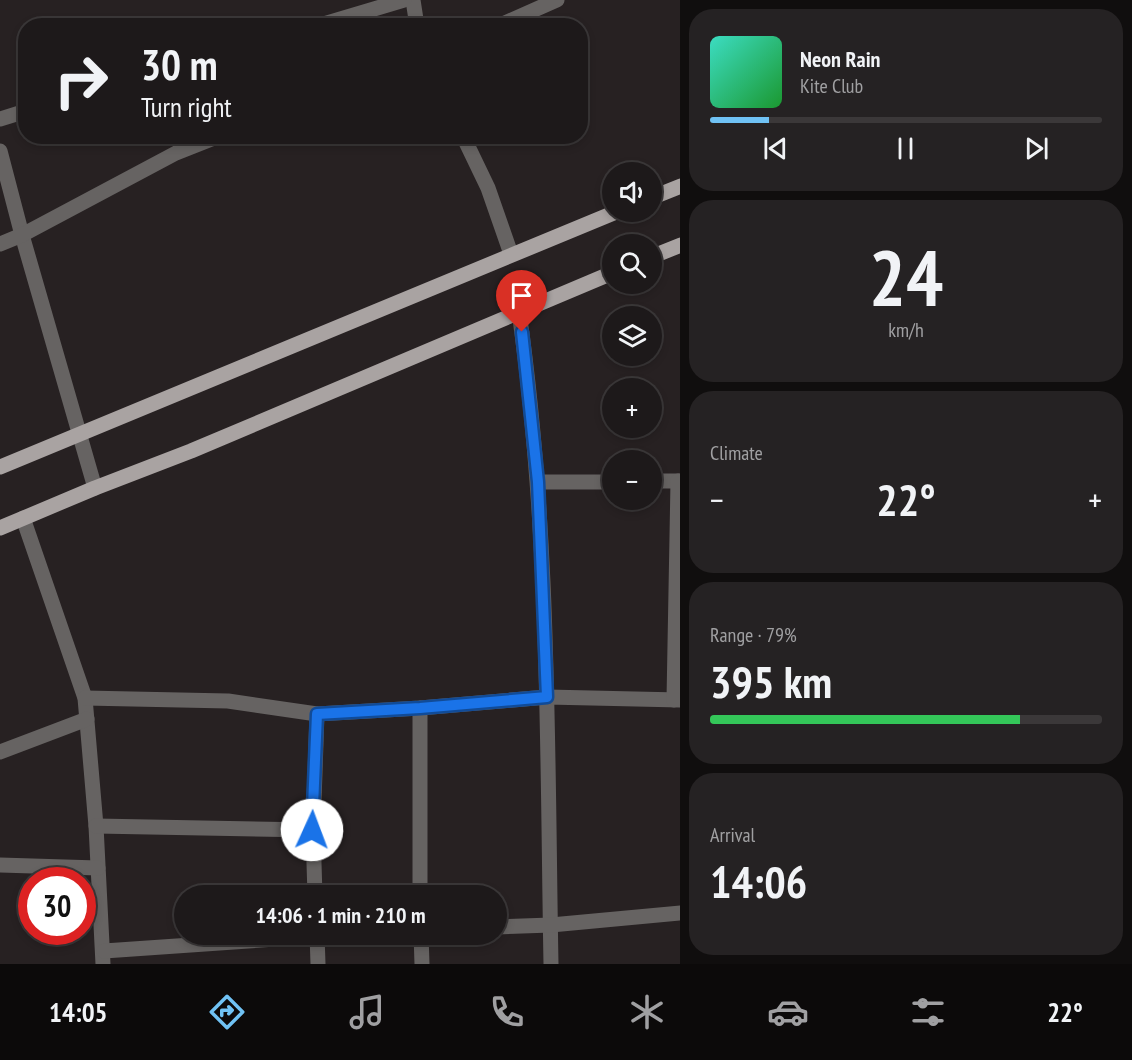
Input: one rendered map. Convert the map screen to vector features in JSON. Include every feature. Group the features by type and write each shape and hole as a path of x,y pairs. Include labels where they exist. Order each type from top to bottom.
{"main road":[{"path":"662,194 680,186"},
{"path":"0,467 602,218"},
{"path":"662,253 680,245"},
{"path":"0,528 202,446 602,277"}],"street":[{"path":"344,18 404,0"},
{"path":"413,0 416,18"},
{"path":"509,18 526,6 557,0"},
{"path":"0,119 18,113"},
{"path":"0,244 22,235 176,153 199,144"},
{"path":"467,144 488,189 511,254"},
{"path":"0,151 94,488"},
{"path":"519,312 538,482 547,697 551,964"},
{"path":"85,698 228,701 317,714 547,697 677,700 679,481 662,481"},
{"path":"538,482 602,482"},
{"path":"23,518 85,698 104,958 230,945"},
{"path":"420,708 420,885"},
{"path":"314,885 312,830 317,714"},
{"path":"0,753 87,719"},
{"path":"96,826 312,830"},
{"path":"0,865 98,868"},
{"path":"507,927 680,913"},
{"path":"317,945 318,964"},
{"path":"421,945 422,964"}],"route":[{"path":"312,830 317,714 547,697 538,482 522,332"}]}
